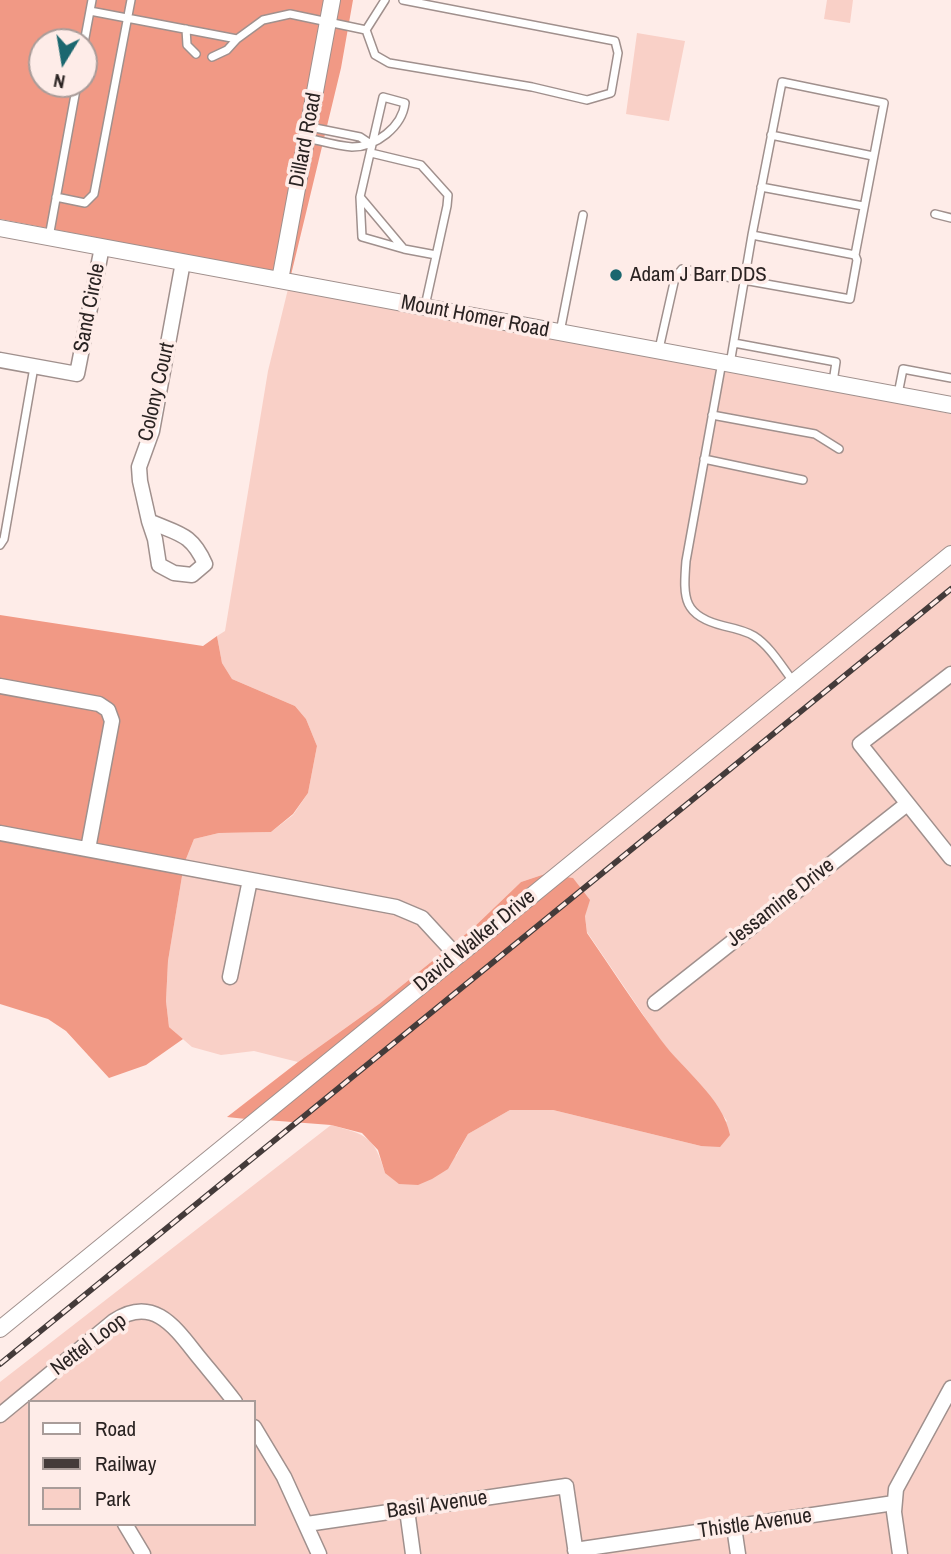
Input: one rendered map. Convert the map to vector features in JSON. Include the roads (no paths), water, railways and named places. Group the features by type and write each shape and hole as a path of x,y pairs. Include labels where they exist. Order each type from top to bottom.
{"street":[{"name":"Dillard Road","path":"279,280 332,0"},
{"name":"Mount Homer Road","path":"0,228 951,405"},
{"name":"Sand Circle","path":"0,360 78,374 102,247"},
{"name":"Colony Court","path":"149,521 139,467 152,431 183,262"},
{"name":"David Walker Drive","path":"0,1329 951,554"},
{"path":"951,674 860,744 951,858"},
{"path":"0,686 99,705 108,710 112,721 88,849"},
{"name":"Jessamine Drive","path":"655,1003 907,804"},
{"path":"0,832 411,911 422,918 457,956"},
{"path":"230,977 250,880"},
{"name":"Nettel Loop","path":"0,1415 26,1400 114,1321 132,1313 146,1312 165,1318 175,1327 233,1400"},
{"path":"900,1554 895,1489 951,1388"},
{"path":"256,1430 284,1477 319,1554"},
{"name":"Basil Avenue","path":"307,1524 566,1486 576,1552"},
{"name":"Thistle Avenue","path":"576,1552 894,1503"},
{"path":"407,1510 413,1554"},
{"path":"126,1526 143,1554"},
{"path":"734,1527 738,1554"}],"lane":[{"path":"87,28 92,0"},
{"path":"56,197 85,203 94,194 131,0"},
{"path":"366,30 386,0"},
{"path":"366,30 375,55 389,63 532,87 587,100 611,93 618,53 615,41 403,0"},
{"path":"90,11 237,39"},
{"path":"212,57 227,50 263,20 276,15 290,14 366,30"},
{"path":"186,29 187,45 196,54"},
{"path":"659,351 675,278 682,269 744,281 850,299 863,206 884,103 782,82 752,235 744,281 734,343 712,415 685,561 684,589 691,611 704,621 754,636 769,650 794,682"},
{"path":"307,132 360,137 372,142 397,125 404,114 405,103 383,97 372,142 371,153 360,197 362,237 436,255"},
{"path":"49,237 74,98"},
{"path":"771,135 873,156"},
{"path":"371,153 421,165 448,195 425,307"},
{"path":"761,187 863,206"},
{"path":"360,197 404,249"},
{"path":"935,214 951,218"},
{"path":"560,333 583,215"},
{"path":"752,235 855,255"},
{"path":"734,343 836,362 833,382"},
{"path":"0,545 4,539 35,366"},
{"path":"898,394 903,369 951,378"},
{"path":"712,415 815,434 839,449"},
{"path":"704,460 803,480"}],"railway":[{"path":"0,1364 951,589"}],"place":[{"name":"Adam J Barr DDS","path":"616,275"}]}
